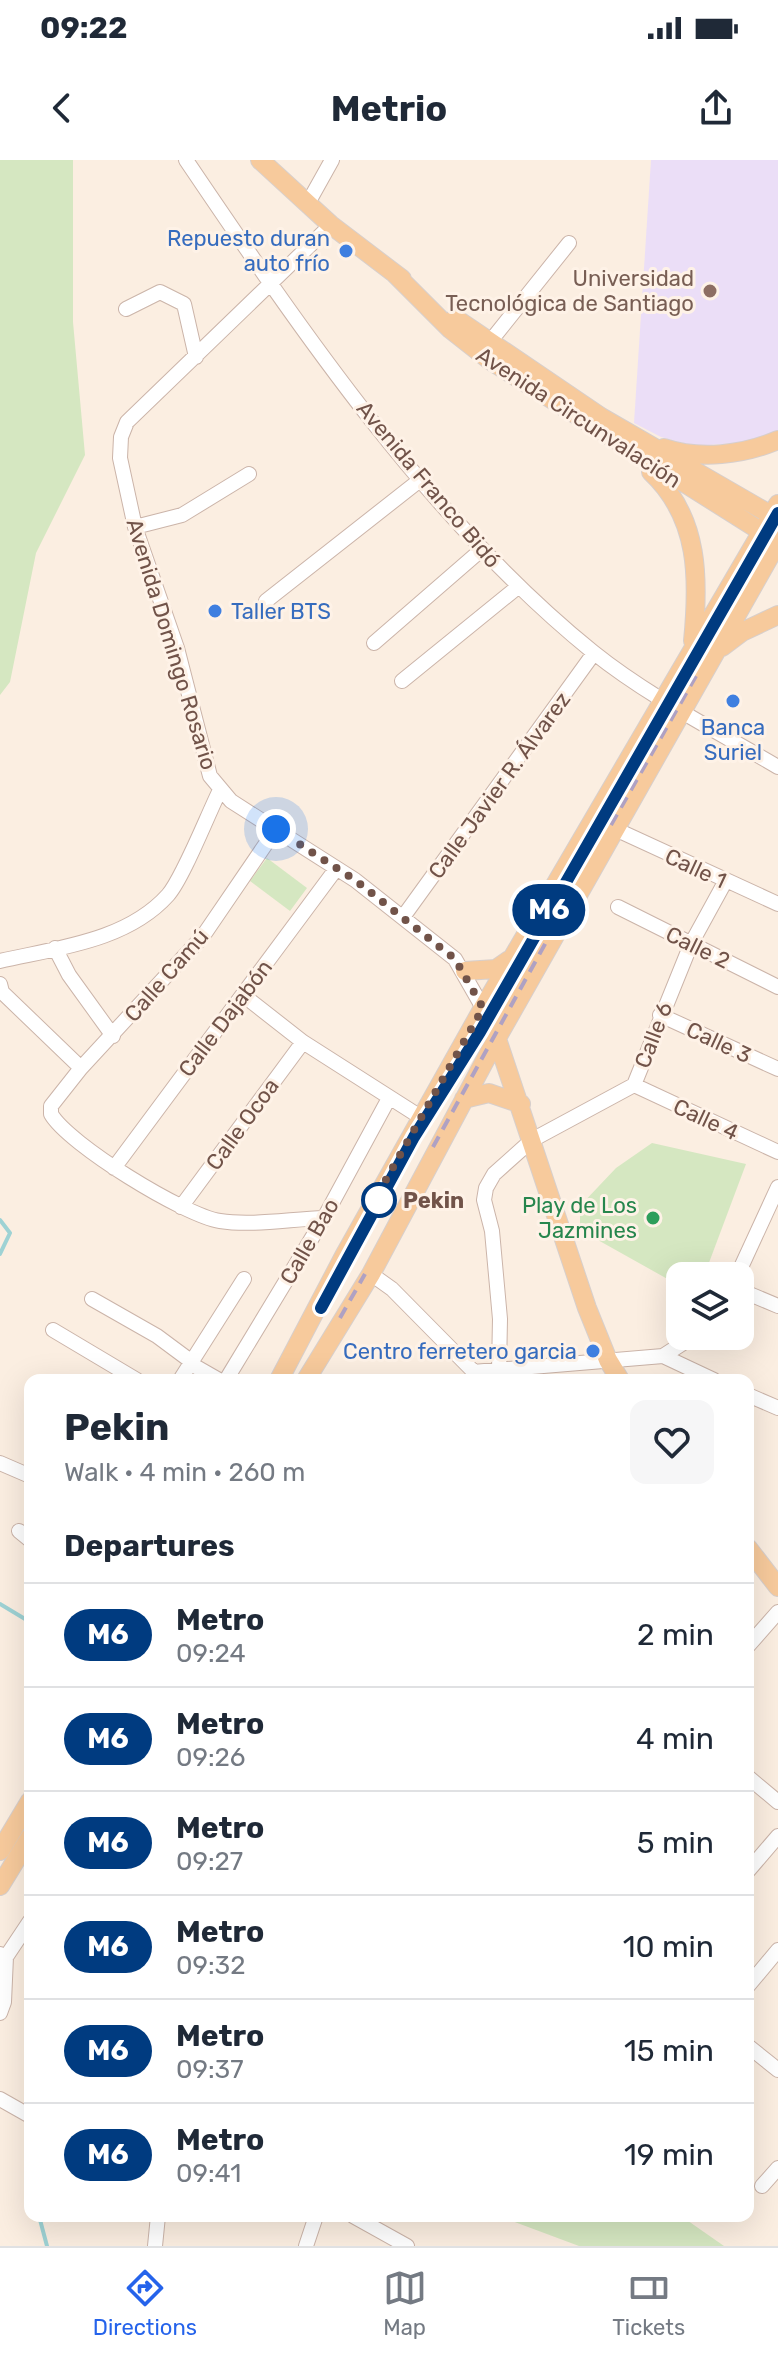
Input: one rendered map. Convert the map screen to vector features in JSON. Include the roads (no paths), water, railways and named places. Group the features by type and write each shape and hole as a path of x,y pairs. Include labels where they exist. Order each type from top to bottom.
{"main road":[{"name":"Avenida Circunvalación","path":"260,160 331,225 395,274 632,445 770,537"},
{"name":"Avenida Circunvalación","path":"395,274 450,329 488,359 632,445 776,513"},
{"path":"632,445 712,454 745,451 778,440"},
{"path":"632,445 678,506 690,533 698,583 693,647"},
{"path":"310,1374 371,1274 497,1038 716,651 770,537 776,513"},
{"path":"282,1374 483,1008 662,698 693,647 770,537"},
{"path":"716,651 742,632 778,615"},
{"path":"465,971 496,969 514,955"},
{"name":"Avenida Domingo Rosario","path":"483,1008 521,1104 608,1360 616,1374"},
{"path":"464,1099 489,1093 521,1104"},
{"path":"754,1556 778,1587"},
{"path":"0,1851 24,1811"},
{"path":"0,1886 24,1847"}],"street":[{"name":"Avenida Franco Bidó","path":"186,160 271,286 420,480 480,551 594,653 681,710 778,767"},
{"path":"308,203 332,160"},
{"name":"Avenida Domingo Rosario","path":"331,225 123,429 120,458 135,527 177,648 203,756 220,790 403,917 465,971 483,1008"},
{"path":"489,343 569,243"},
{"path":"126,309 160,292 184,304 196,357"},
{"path":"135,527 182,515 249,474"},
{"path":"266,601 420,480"},
{"path":"374,643 480,551"},
{"path":"402,681 519,586"},
{"name":"Calle Javier R. Álvarez","path":"403,917 594,653"},
{"path":"0,961 104,936 139,920 170,893 220,790"},
{"name":"Calle Camú","path":"114,1168 51,1114 51,1106 81,1068 203,936 276,829"},
{"name":"Calle 1","path":"615,829 778,904"},
{"name":"Calle Dajabón","path":"114,1168 336,869"},
{"name":"Calle 6","path":"499,1369 500,1319 492,1231 484,1200 494,1174 532,1140 634,1085 691,944 725,882"},
{"name":"Calle 2","path":"618,907 778,987"},
{"path":"55,948 69,975 113,1036"},
{"path":"0,984 2,992 81,1068"},
{"path":"243,995 303,1042 388,1100 422,1118"},
{"name":"Calle 3","path":"660,1015 778,1069"},
{"name":"Calle Ocoa","path":"181,1207 303,1042"},
{"name":"Calle 4","path":"634,1085 778,1152"},
{"name":"Calle Bao","path":"230,1374 324,1218 388,1100"},
{"path":"114,1168 201,1217 223,1222 324,1218"},
{"path":"743,1262 778,1187"},
{"path":"371,1274 392,1289 472,1374"},
{"path":"184,1374 244,1279"},
{"path":"754,1296 778,1306"},
{"path":"92,1299 157,1336 209,1374"},
{"path":"53,1330 127,1374"},
{"path":"484,1374 499,1369 663,1356 672,1350"},
{"path":"663,1356 701,1374"},
{"path":"754,1398 778,1408"},
{"path":"0,1463 24,1473"},
{"path":"754,1639 778,1612"},
{"path":"754,1782 778,1802"},
{"path":"754,1864 778,1836"},
{"path":"0,2013 4,2002 3,1956 24,1929"},
{"path":"754,1979 778,1950"},
{"path":"754,2050 777,2066"},
{"path":"0,2099 24,2113"},
{"path":"762,2186 778,2168"},
{"path":"155,2246 157,2222"},
{"path":"306,2246 314,2222"},
{"path":"364,2222 407,2246"}],"waterway":[{"path":"0,1220 10,1233 0,1254"},
{"path":"0,1604 24,1618"},
{"path":"41,2222 47,2246"}],"railway":[{"path":"414,1137 480,1032 778,513"},
{"path":"611,825 696,676"},
{"path":"433,1147 576,888"},
{"path":"321,1308 345,1263"},
{"path":"340,1318 365,1274"}],"metro line":[{"name":"M6","path":"321,1308 414,1137 480,1032 778,513"}],"place":[{"name":"Repuesto duran auto frío","path":"346,251"},
{"name":"Universidad Tecnológica de Santiago","path":"710,291"},
{"name":"Taller BTS","path":"215,611"},
{"name":"Banca Suriel","path":"733,701"},
{"name":"Pekin","path":"379,1200"},
{"name":"Play de Los Jazmines","path":"653,1218"},
{"name":"Centro ferretero garcia","path":"593,1351"}]}
